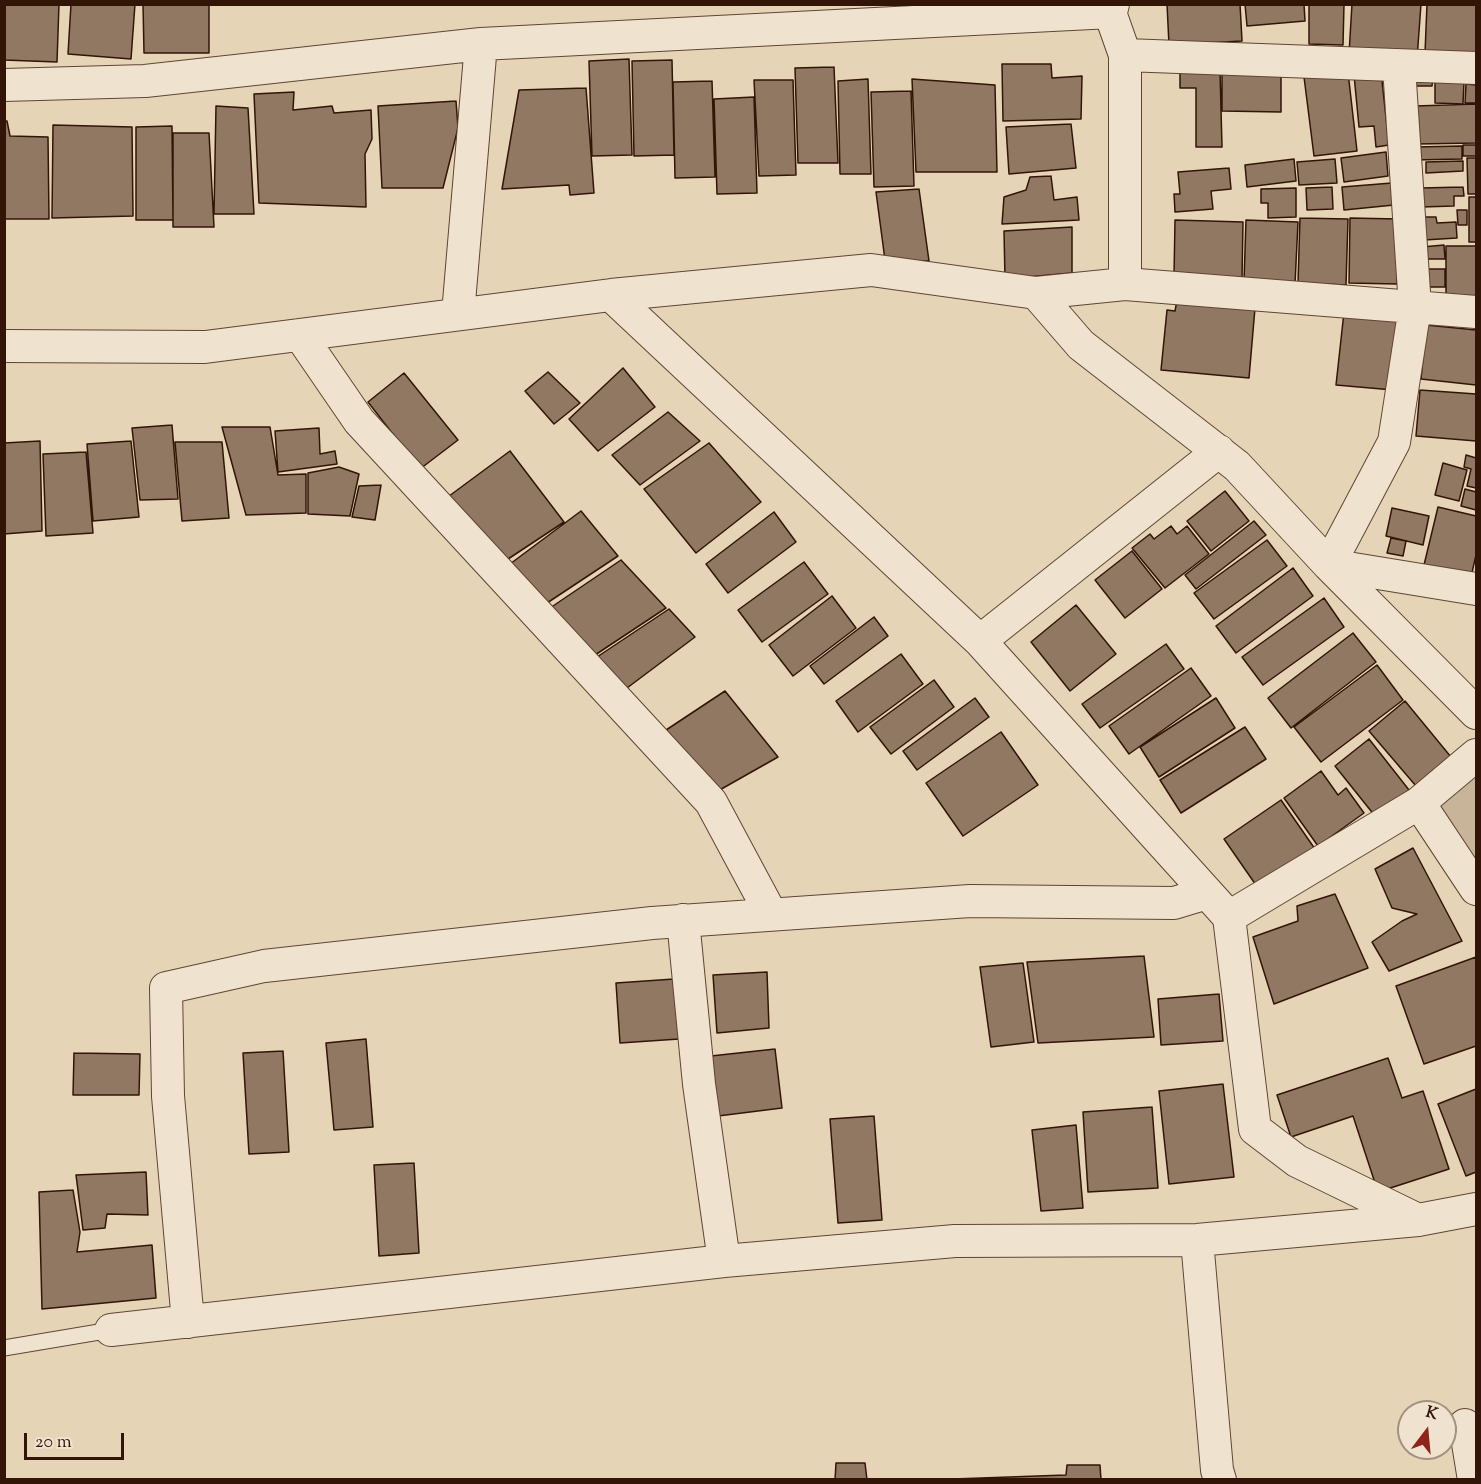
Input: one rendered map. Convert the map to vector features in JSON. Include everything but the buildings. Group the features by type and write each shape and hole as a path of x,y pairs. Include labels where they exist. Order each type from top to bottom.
{"street":[{"path":"4,85 145,81 481,44 1111,7 1125,55 1125,284"},
{"path":"458,314 481,44"},
{"path":"1125,55 1399,67 1476,68"},
{"path":"1329,565 1394,442 1415,307 1399,67"},
{"path":"4,346 205,347 611,295 871,270 1036,293 1125,284 1476,312"},
{"path":"1036,293 1081,345 1237,466 1329,565 1476,713"},
{"path":"611,295 980,641 1229,917 1255,1129 1297,1161 1418,1220"},
{"path":"300,335 359,421 711,802 771,914"},
{"path":"980,641 1218,451"},
{"path":"1329,565 1476,589"},
{"path":"1229,917 1419,803 1476,755"},
{"path":"1419,803 1476,889"},
{"path":"188,1322 168,1096 166,988 264,966 683,920 970,901 1174,903 1207,893"},
{"path":"683,920 699,1084 724,1261"},
{"path":"111,1330 724,1261 955,1241 1197,1240 1418,1220 1476,1209"},
{"path":"1197,1240 1217,1470 1220,1479"},
{"path":"1465,1425 1474,1479"}],"lane":[{"path":"4,1348 111,1330"}],"shaded area":[{"path":"1476,777 1476,869 1430,807"}]}
